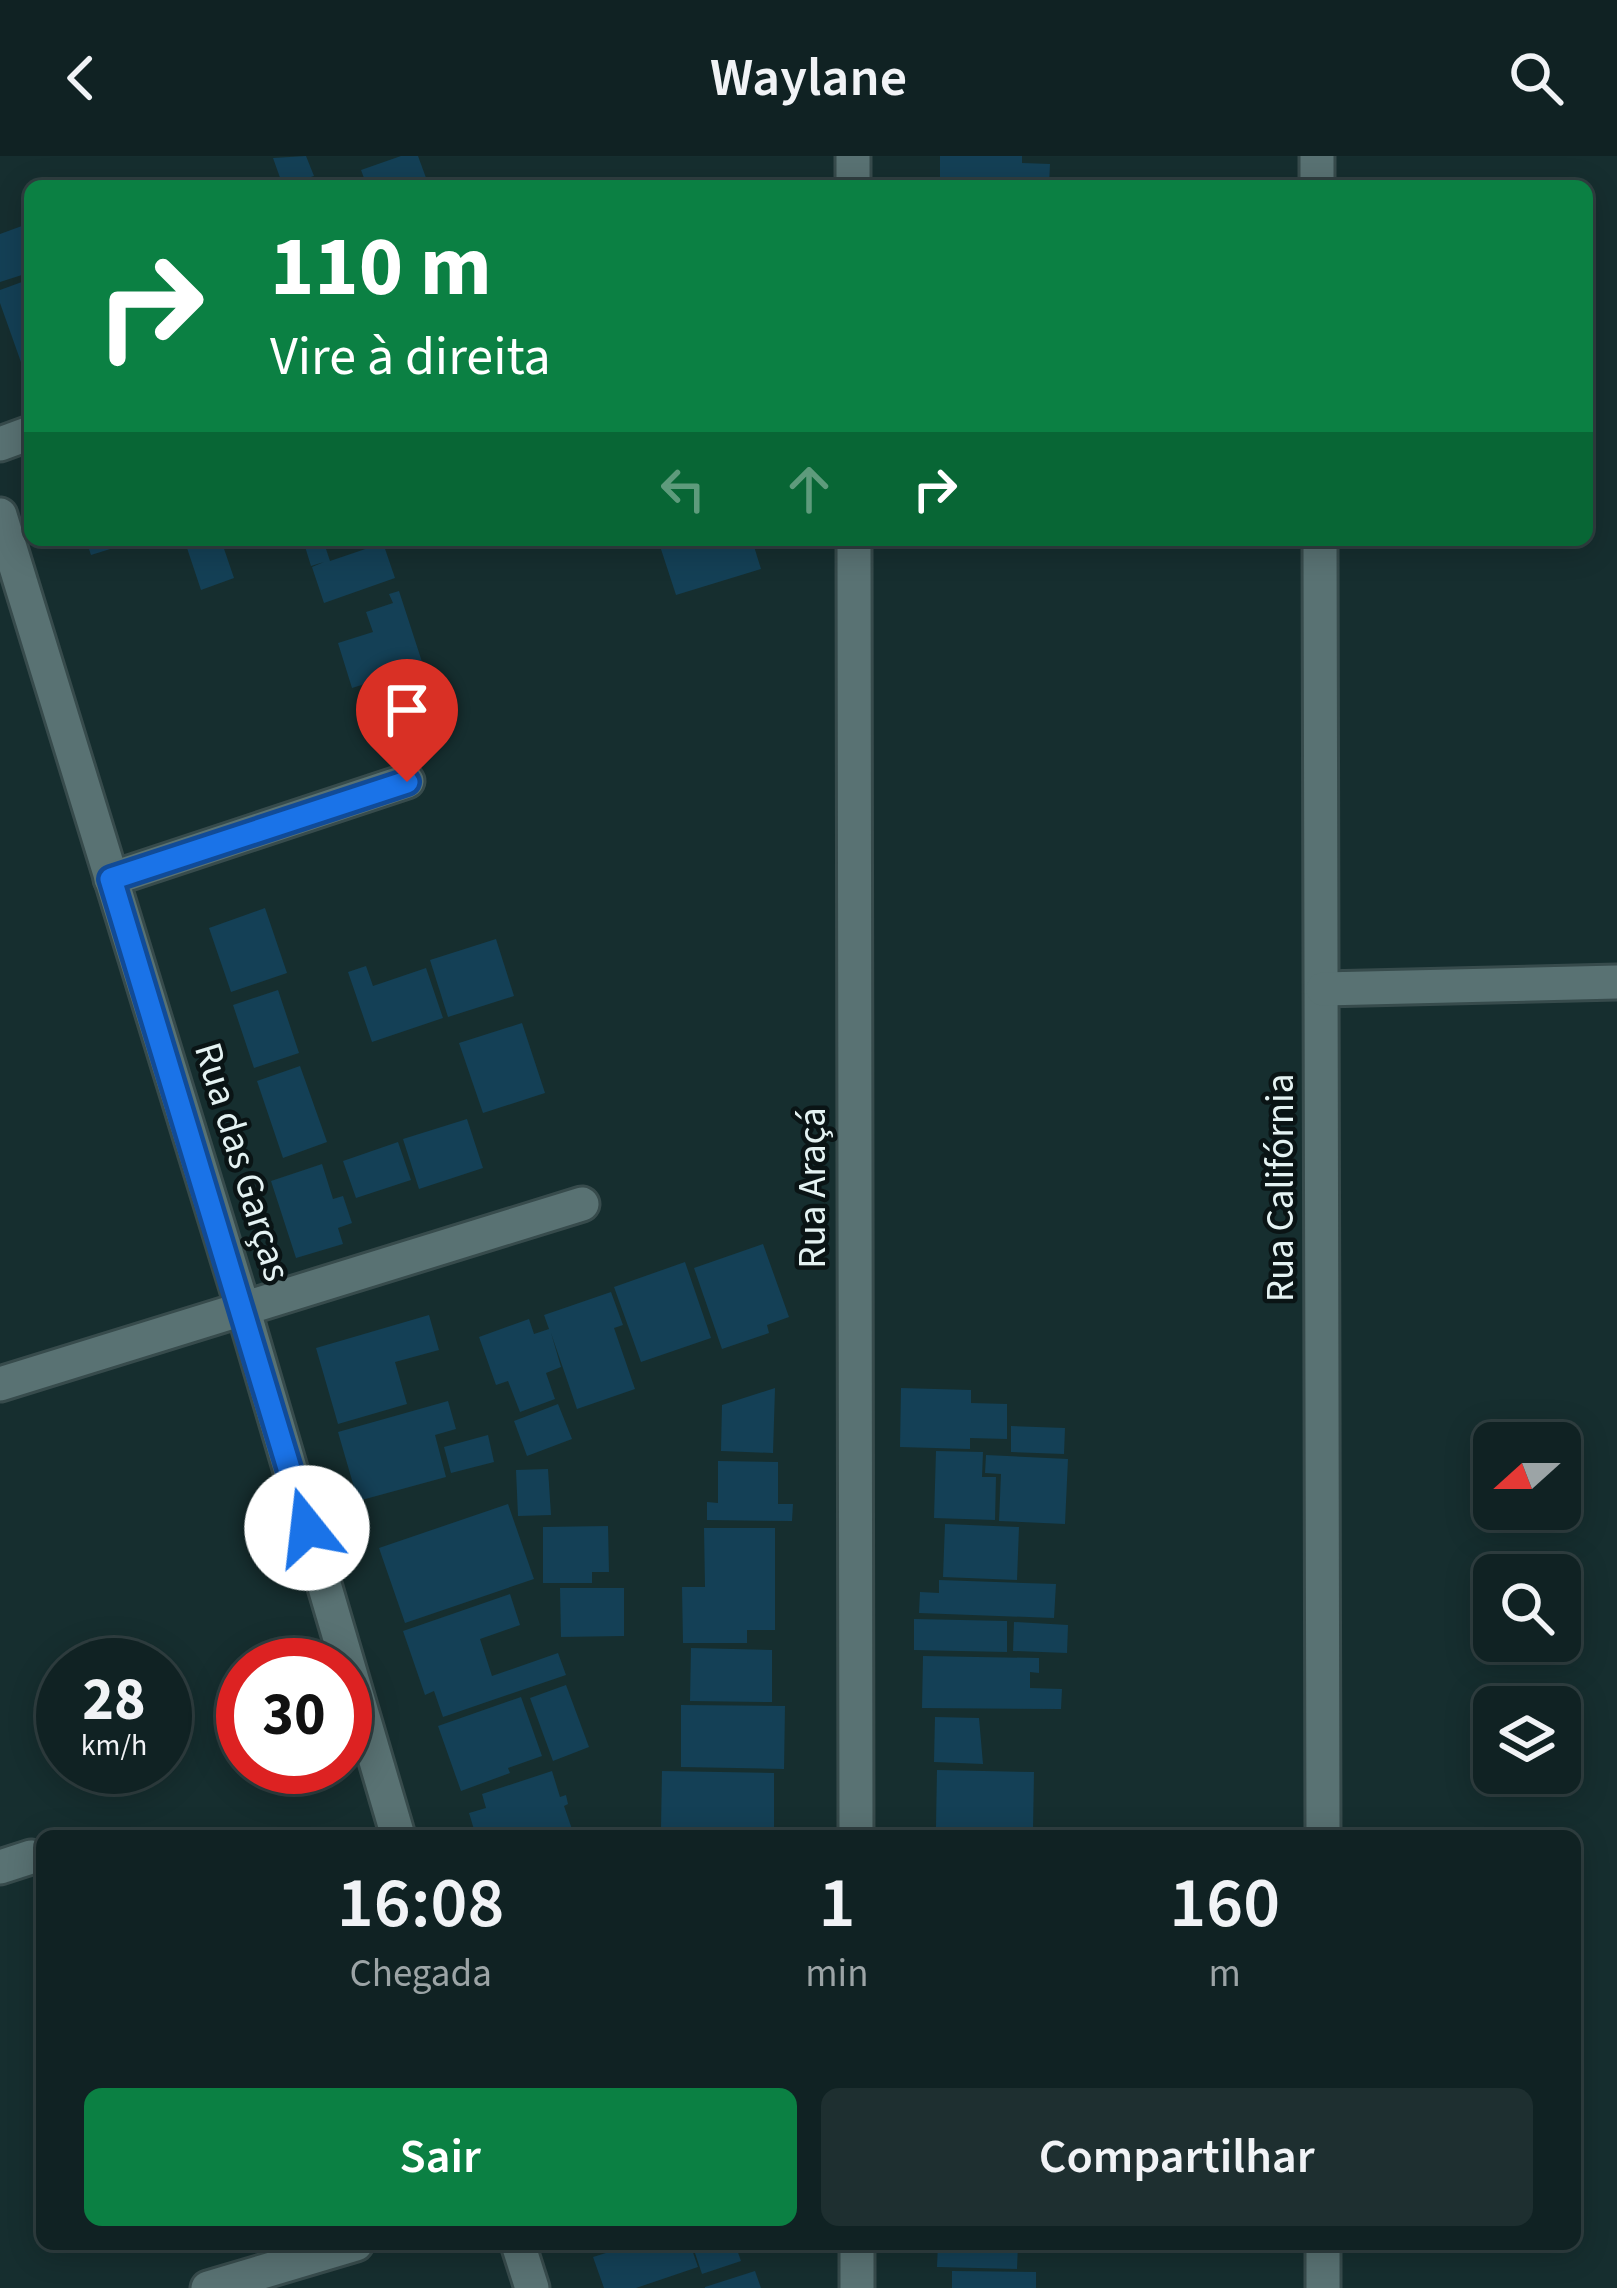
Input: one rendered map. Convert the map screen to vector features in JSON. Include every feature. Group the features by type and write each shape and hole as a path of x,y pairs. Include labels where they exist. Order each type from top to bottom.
{"street":[{"name":"Rua das Garças","path":"0,515 243,1308 396,1830"},
{"name":"Rua Araçá","path":"854,546 856,1830"},
{"name":"Rua Califórnia","path":"1319,546 1323,1830"},
{"path":"111,879 407,782"},
{"path":"1323,989 1617,982"},
{"path":"0,1384 582,1204"},
{"path":"208,2288 336,2250"},
{"path":"520,2250 532,2288"},
{"path":"857,2250 857,2288"},
{"path":"1323,2250 1323,2288"}],"building":[{"path":"306,156 314,176 281,180 273,158"},
{"path":"401,156 418,156 427,180 365,180 361,170"},
{"path":"940,156 1022,156 1022,163 1050,164 1049,180 940,180"},
{"path":"24,225 24,274 0,282 0,234"},
{"path":"24,281 22,365 0,303 0,290"},
{"path":"88,546 120,546 91,555"},
{"path":"186,546 223,546 234,578 201,590"},
{"path":"305,546 325,546 330,561 384,546 395,578 324,603 312,567 324,562 311,566"},
{"path":"660,546 754,546 761,569 676,595"},
{"path":"399,591 424,668 398,676 400,684 368,694 365,684 352,688 338,643 373,632 366,612 393,603 389,594"},
{"path":"265,908 287,973 231,992 209,928"},
{"path":"496,939 514,996 448,1017 430,960"},
{"path":"366,966 373,986 426,968 443,1018 372,1042 348,972"},
{"path":"278,990 299,1053 254,1068 233,1005"},
{"path":"522,1023 545,1093 483,1113 459,1043"},
{"path":"300,1066 327,1142 283,1158 257,1081"},
{"path":"467,1119 483,1168 419,1189 403,1139"},
{"path":"398,1142 411,1180 356,1198 343,1161"},
{"path":"322,1164 333,1199 343,1196 352,1223 338,1228 343,1244 296,1258 271,1181"},
{"path":"763,1244 789,1317 767,1325 769,1333 722,1349 694,1268"},
{"path":"685,1262 711,1338 641,1362 614,1287"},
{"path":"611,1292 623,1325 614,1328 635,1389 577,1409 551,1333 561,1367 546,1373 555,1399 520,1412 508,1381 496,1385 479,1337 529,1319 534,1334 549,1329 544,1315"},
{"path":"429,1315 439,1350 395,1362 407,1404 338,1424 316,1348"},
{"path":"775,1388 773,1453 721,1451 722,1405"},
{"path":"901,1388 971,1390 971,1403 1007,1404 1007,1439 970,1438 970,1449 900,1447"},
{"path":"448,1401 456,1429 435,1435 446,1477 358,1501 338,1432"},
{"path":"558,1404 572,1439 527,1456 514,1421"},
{"path":"1011,1426 1065,1428 1064,1454 1011,1452"},
{"path":"488,1435 494,1462 451,1473 444,1447"},
{"path":"936,1451 983,1452 982,1477 996,1477 995,1520 934,1518"},
{"path":"986,1455 1068,1459 1065,1524 999,1521 1001,1474 985,1473"},
{"path":"718,1461 778,1462 778,1504 793,1504 792,1521 707,1520 707,1502 718,1503"},
{"path":"548,1469 551,1515 518,1516 516,1470"},
{"path":"508,1504 534,1579 405,1623 379,1548"},
{"path":"945,1524 1019,1527 1017,1580 943,1577"},
{"path":"608,1526 609,1572 592,1572 592,1583 543,1583 543,1527"},
{"path":"704,1528 775,1528 775,1630 747,1630 747,1643 683,1643 682,1587 705,1587"},
{"path":"939,1580 1056,1584 1054,1618 919,1613 920,1592 939,1593"},
{"path":"560,1588 624,1588 624,1636 561,1637"},
{"path":"510,1594 520,1625 480,1639 492,1676 558,1653 566,1675 443,1717 434,1691 425,1695 403,1631"},
{"path":"914,1619 1007,1621 1007,1652 914,1650"},
{"path":"1014,1622 1068,1625 1067,1653 1013,1651"},
{"path":"691,1648 772,1650 772,1702 690,1701"},
{"path":"923,1656 1039,1658 1039,1673 1030,1672 1030,1688 1062,1689 1061,1709 922,1708"},
{"path":"566,1685 589,1747 553,1761 530,1698"},
{"path":"521,1697 542,1756 461,1791 438,1726"},
{"path":"681,1705 785,1706 784,1769 681,1767"},
{"path":"935,1717 979,1718 983,1764 934,1762"},
{"path":"937,1770 1034,1772 1033,1830 936,1827"},
{"path":"552,1771 560,1797 566,1795 564,1806 572,1830 474,1830 469,1813 486,1808 482,1794"},
{"path":"662,1771 774,1773 774,1830 661,1828"},
{"path":"692,2250 698,2267 636,2288 604,2288 593,2257 609,2252"},
{"path":"694,2250 737,2250 741,2261 702,2274"},
{"path":"938,2250 1018,2250 1017,2269 937,2267"},
{"path":"755,2271 761,2288 705,2288 705,2287"},
{"path":"952,2271 1036,2272 1036,2288 952,2288"}],"route":[{"path":"307,1528 111,879 407,782"}]}
